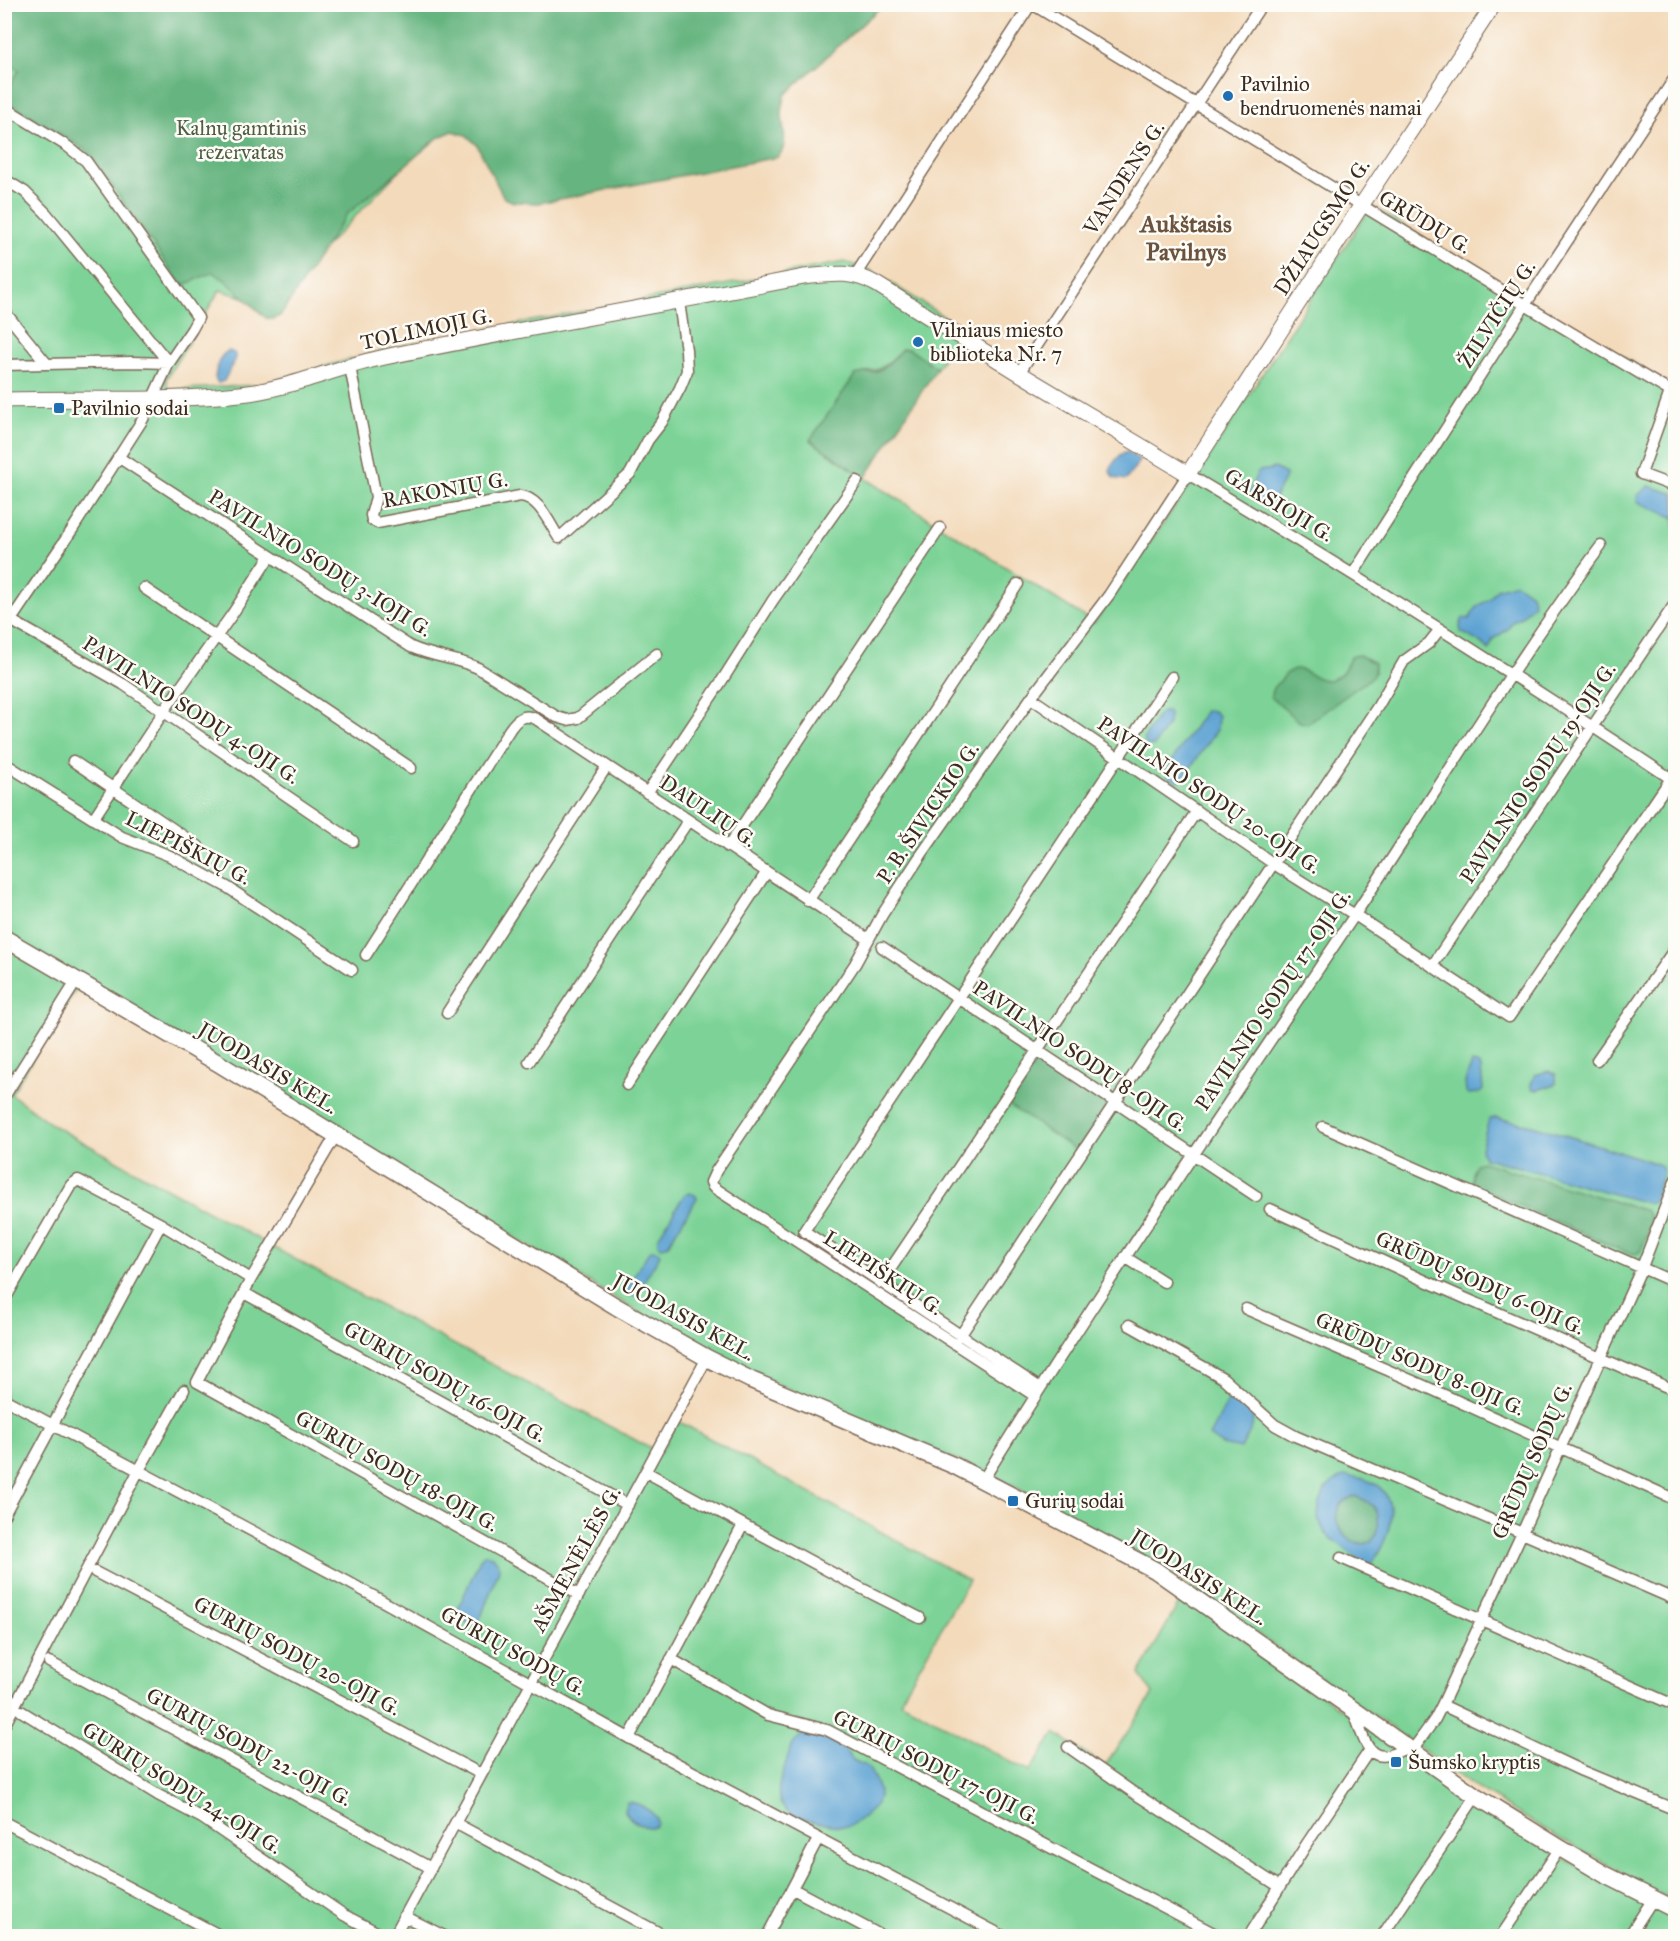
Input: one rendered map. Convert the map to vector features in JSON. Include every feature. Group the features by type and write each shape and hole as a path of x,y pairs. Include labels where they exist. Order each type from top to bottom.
{"main road":[{"name":"JUODASIS KEL.","path":"4,938 706,1358 751,1380 947,1462 1155,1570 1408,1750"},
{"path":"1408,1750 1476,1796 1560,1848 1676,1910"}],"street":[{"name":"GRŪDŲ G.","path":"1032,4 1673,394"},
{"path":"856,274 1032,4"},
{"name":"VANDENS G.","path":"1019,373 1262,4"},
{"name":"DŽIAUGSMO G.","path":"1188,474 1494,4"},
{"name":"ŽILVIČIŲ G.","path":"1353,574 1525,305 1676,76"},
{"path":"4,106 60,141 86,161 198,318 169,363 143,419 72,530 7,621"},
{"path":"4,179 25,192 46,213 169,363"},
{"name":"TOLIMOJI G.","path":"4,400 154,398 260,392 382,358 527,329 804,277 856,274"},
{"name":"GARSIOJI G.","path":"856,274 1353,574 1674,777"},
{"name":"RAKONIŲ G.","path":"350,367 376,497 371,515 372,520 377,523 520,496 537,504 559,538 630,474 643,448 662,422 680,388 687,371 680,302"},
{"path":"4,310 47,364"},
{"path":"4,365 169,363"},
{"path":"1673,394 1641,474 1676,487"},
{"name":"PAVILNIO SODŲ 3-IOJI G.","path":"118,457 411,647 478,668 543,710 567,720 578,718 657,654"},
{"name":"P. B. ŠIVICKIO G.","path":"711,1182 716,1171 855,964 919,858 1031,698 1109,595 1188,474"},
{"path":"647,793 773,600 857,481"},
{"path":"728,847 940,528"},
{"name":"PAVILNIO SODŲ 17-OJI G.","path":"983,1480 1192,1155 1355,915 1561,600 1601,546"},
{"path":"93,819 270,556"},
{"path":"808,901 1018,584"},
{"path":"144,588 411,768"},
{"name":"PAVILNIO SODŲ 19-OJI G.","path":"1432,966 1676,602"},
{"name":"PAVILNIO SODŲ 4-OJI G.","path":"7,621 123,684 353,841"},
{"path":"960,1336 1378,706 1404,661 1429,643 1440,629"},
{"path":"1038,1392 960,1336 804,1231 1172,677"},
{"name":"PAVILNIO SODŲ 20-OJI G.","path":"1031,698 1196,812 1509,1017 1674,777"},
{"name":"DAULIŲ G.","path":"366,955 510,729 518,719 526,716 536,719 868,939"},
{"path":"73,761 198,846"},
{"name":"LIEPIŠKIŲ G.","path":"4,763 122,837 170,856 227,887 352,970"},
{"path":"447,1013 607,766"},
{"path":"881,1283 1196,812"},
{"path":"528,1062 688,821"},
{"path":"627,1085 766,873"},
{"name":"PAVILNIO SODŲ 8-OJI G.","path":"882,947 1256,1196"},
{"path":"1597,1060 1676,947"},
{"path":"4,1097 77,980"},
{"path":"1323,1127 1676,1283"},
{"path":"244,1293 336,1135"},
{"name":"GRŪDŲ SODŲ G.","path":"1408,1750 1435,1719 1442,1705 1642,1267 1676,1179"},
{"path":"4,1301 74,1182 82,1181 161,1224 251,1279"},
{"name":"LIEPIŠKIŲ G.","path":"711,1182 713,1187 1038,1392"},
{"name":"GRŪDŲ SODŲ 6-OJI G.","path":"1270,1209 1676,1391"},
{"path":"4,1515 161,1224"},
{"path":"1125,1257 1164,1282"},
{"name":"GURIŲ SODŲ 18-OJI G.","path":"244,1293 197,1382 579,1594"},
{"name":"GURIŲ SODŲ 16-OJI G.","path":"244,1293 628,1505"},
{"name":"GRŪDŲ SODŲ 8-OJI G.","path":"1246,1309 1676,1500"},
{"path":"1129,1325 1223,1378 1283,1430 1676,1600"},
{"name":"AŠMENĖLĖS G.","path":"394,1936 706,1358"},
{"path":"4,1726 138,1472 184,1390"},
{"name":"GURIŲ SODŲ G.","path":"4,1399 348,1582 629,1738 1004,1936"},
{"path":"646,1472 920,1618"},
{"path":"629,1738 743,1525"},
{"path":"1341,1558 1676,1706"},
{"name":"GURIŲ SODŲ 20-OJI G.","path":"95,1572 481,1774"},
{"name":"GURIŲ SODŲ 17-OJI G.","path":"671,1659 768,1715 827,1730 1219,1936"},
{"name":"GURIŲ SODŲ 22-OJI G.","path":"48,1662 431,1868"},
{"path":"1442,1705 1582,1771 1676,1810"},
{"path":"1353,1710 1369,1751 1377,1755 1388,1756 1408,1750"},
{"name":"GURIŲ SODŲ 24-OJI G.","path":"21,1711 158,1795 202,1818 334,1909 384,1936"},
{"path":"1068,1747 1134,1793 1280,1887"},
{"path":"1249,1936 1369,1751"},
{"path":"1382,1936 1476,1796"},
{"path":"4,1822 221,1936"},
{"path":"455,1823 665,1936"},
{"path":"767,1936 818,1839"},
{"path":"1501,1936 1560,1848"},
{"path":"793,1889 882,1936"},
{"path":"1629,1936 1653,1899"},
{"path":"404,1916 444,1936"}],"green space":[{"name":"Kalnų gamtinis rezervatas","path":"5,4 883,5 785,95 782,115 784,142 778,157 539,203 514,202 504,198 477,145 466,135 453,131 439,137 346,215 281,315 274,319 266,318 213,272 182,286 88,151 5,100 5,94 19,70 5,61"},
{"path":"5,5 478,114 430,139 308,265 278,308 220,290 166,379 168,390 257,385 400,346 844,262 867,268 962,328 937,368 909,349 902,349 882,367 865,372 811,441 865,478 1094,623 1199,472 1371,206 1675,388 1675,1902 1547,1831 1477,1788 1153,1561 997,1477 808,1398 697,1347 5,933 5,100 20,109 5,97 4,61 14,66","holes":["1496,1118 1532,1125 1658,1164 1532,1169 1485,1158"]},
{"path":"902,349 909,349 937,368 865,478 810,440 855,375 879,370"},
{"path":"1359,655 1374,663 1372,677 1307,724 1298,721 1271,697 1273,688 1290,671 1300,670 1329,680 1341,674 1352,656"},
{"path":"4,946 77,988 11,1094 54,1126 358,1294 660,1453 678,1421 969,1580 900,1701 1029,1772 1055,1733 1105,1766 1153,1694 1139,1674 1183,1596 1466,1798 1531,1840 1675,1917 1675,1936 5,1936"},
{"path":"1038,1058 1106,1102 1106,1108 1077,1151 1010,1106 1010,1100"},
{"path":"1482,1162 1647,1211 1650,1226 1640,1252 1635,1254 1623,1251 1473,1185 1473,1169 1476,1164"},
{"path":"1354,1496 1372,1505 1378,1514 1376,1534 1370,1542 1361,1544 1352,1541 1338,1525 1336,1514 1341,1504"}],"water":[{"path":"229,351 236,357 224,381 218,383 215,378 217,366 220,358"},
{"path":"1128,452 1139,460 1138,463 1126,480 1114,478 1110,472 1112,466 1116,459"},
{"path":"1274,468 1286,476 1275,496 1276,502 1269,508 1249,495 1258,473"},
{"path":"1649,486 1675,494 1675,518 1638,502 1637,496"},
{"path":"1516,583 1531,594 1534,604 1512,622 1507,630 1493,639 1489,650 1483,644 1461,632 1460,626 1463,618 1469,619 1477,607 1490,598 1497,589"},
{"path":"1209,710 1218,716 1217,730 1182,780 1177,781 1168,777 1167,768 1205,711"},
{"path":"1163,712 1169,714 1168,724 1154,746 1146,745 1144,738 1158,715"},
{"path":"1472,1063 1481,1068 1483,1090 1480,1093 1468,1094 1465,1082"},
{"path":"1548,1071 1556,1074 1556,1084 1538,1090 1533,1089 1531,1084 1535,1075"},
{"path":"1496,1118 1532,1125 1658,1164 1663,1172 1654,1201 1648,1203 1627,1198 1484,1158 1481,1149 1489,1119"},
{"path":"689,1193 697,1198 667,1246 661,1247 658,1244 658,1238 684,1195"},
{"path":"650,1250 658,1251 660,1255 635,1296 630,1295 625,1291 626,1288"},
{"path":"1232,1394 1236,1394 1254,1412 1252,1427 1241,1449 1222,1445 1209,1436"},
{"path":"1345,1476 1364,1479 1378,1486 1386,1496 1390,1508 1390,1521 1380,1550 1371,1565 1362,1562 1325,1533 1318,1519 1319,1506 1325,1490 1333,1482","holes":["1354,1496 1372,1505 1378,1514 1376,1534 1370,1542 1361,1544 1352,1541 1344,1534 1338,1525 1336,1514 1341,1504"]},
{"path":"485,1554 496,1559 499,1570 479,1622 471,1624 458,1618 457,1611 480,1559"},
{"path":"809,1733 829,1740 854,1760 869,1768 876,1782 879,1793 875,1805 862,1818 847,1826 835,1826 794,1816 782,1806 779,1799 780,1781 793,1745 803,1734"},
{"path":"627,1802 647,1809 657,1818 657,1824 650,1827 633,1820 624,1811"}],"place":[{"name":"Pavilnio bendruomenės namai","path":"1228,96"},
{"name":"Vilniaus miesto biblioteka Nr. 7","path":"918,342"},
{"name":"Pavilnio sodai","path":"59,408"},
{"name":"Gurių sodai","path":"1013,1501"},
{"name":"Šumsko kryptis","path":"1396,1762"}],"district":[{"name":"Aukštasis Pavilnys","path":"1186,238"}]}
